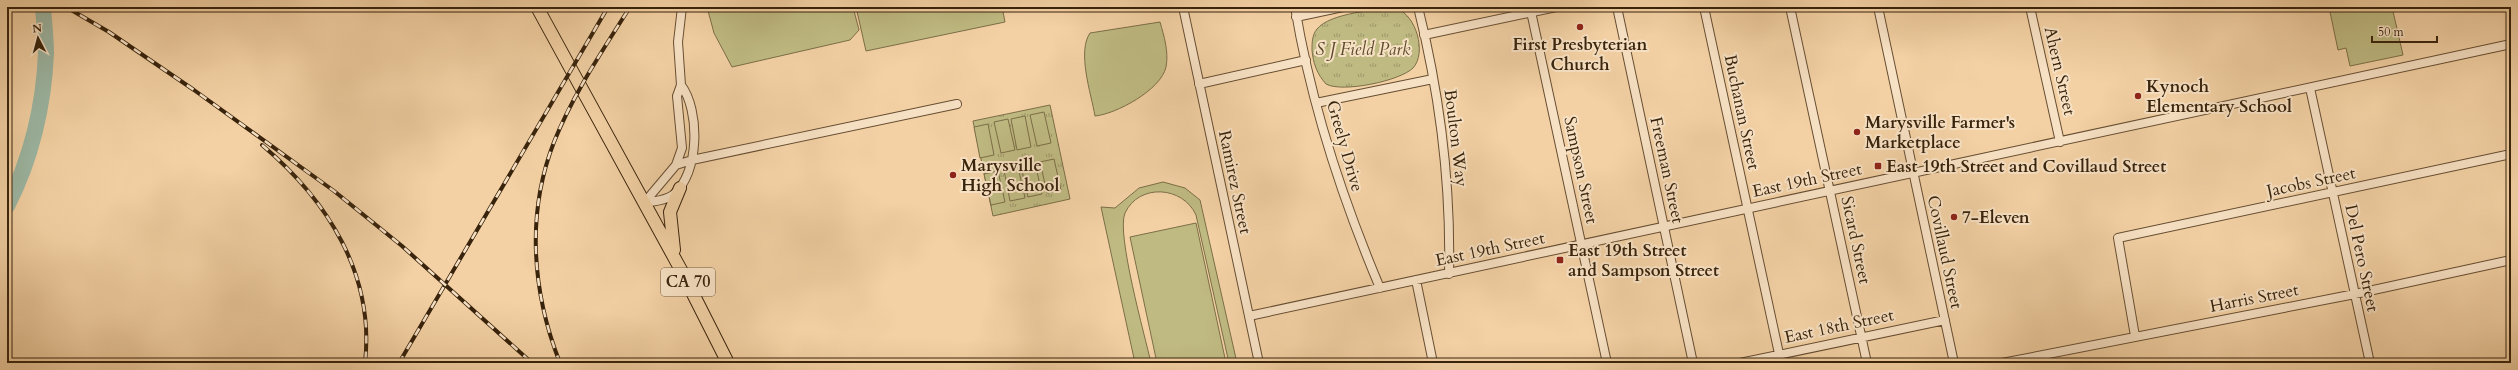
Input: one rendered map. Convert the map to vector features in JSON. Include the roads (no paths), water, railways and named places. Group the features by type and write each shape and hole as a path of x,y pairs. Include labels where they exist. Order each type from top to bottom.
{"highway":[{"name":"CA 70","path":"537,7 676,259 728,363"},
{"path":"676,259 670,212 680,188"}],"street":[{"path":"644,203 676,166 682,148 677,96 681,85 678,42 682,7"},
{"name":"Ramirez Street","path":"1183,7 1259,363"},
{"name":"Greely Drive","path":"1295,7 1316,103 1348,210 1380,288"},
{"path":"1296,17 1343,7"},
{"name":"Boulton Way","path":"1418,7 1433,79 1446,170 1449,274"},
{"path":"1424,34 1531,10 1556,7"},
{"name":"Freeman Street","path":"1617,7 1694,363"},
{"name":"Buchanan Street","path":"1704,7 1781,363"},
{"name":"Sicard Street","path":"1790,7 1867,363"},
{"name":"Covillaud Street","path":"1878,7 1954,363"},
{"name":"Ahern Street","path":"2030,7 2060,142"},
{"name":"Sampson Street","path":"1531,10 1606,363"},
{"name":"East 19th Street","path":"1249,316 2511,44"},
{"path":"1199,84 1306,60"},
{"path":"1316,103 1433,79"},
{"path":"644,203 667,199 680,188 692,160 693,121 688,95 681,85"},
{"name":"Del Pero Street","path":"2310,88 2370,363"},
{"path":"676,166 692,160 957,104"},
{"name":"Jacobs Street","path":"2135,336 2118,238 2511,154"},
{"name":"Harris Street","path":"2002,363 2355,294 2511,260"},
{"path":"1416,280 1433,363"},
{"name":"East 18th Street","path":"1740,363 1945,320"}],"waterway":[{"path":"7,206 23,170 35,132 39,112 45,73 46,53 43,7"}],"railway":[{"path":"66,7 109,32 194,90 334,191 402,246 532,363"},
{"path":"399,363 608,7"},
{"path":"560,363 543,309 538,281 536,225 539,197 545,169 554,142 570,107 589,73 630,7"},
{"path":"262,145 307,190 326,215 342,241 354,269 362,299 366,330 365,363"}],"place":[{"name":"First Presbyterian Church","path":"1580,27"},
{"name":"Kynoch Elementary School","path":"2138,96"},
{"name":"Marysville Farmer's Marketplace","path":"1857,132"},
{"name":"East 19th Street and Covillaud Street","path":"1878,166"},
{"name":"Marysville High School","path":"953,175"},
{"name":"7-Eleven","path":"1954,217"},
{"name":"East 19th Street and Sampson Street","path":"1560,260"}],"park label":[{"name":"S J Field Park","path":"1363,49"}]}
